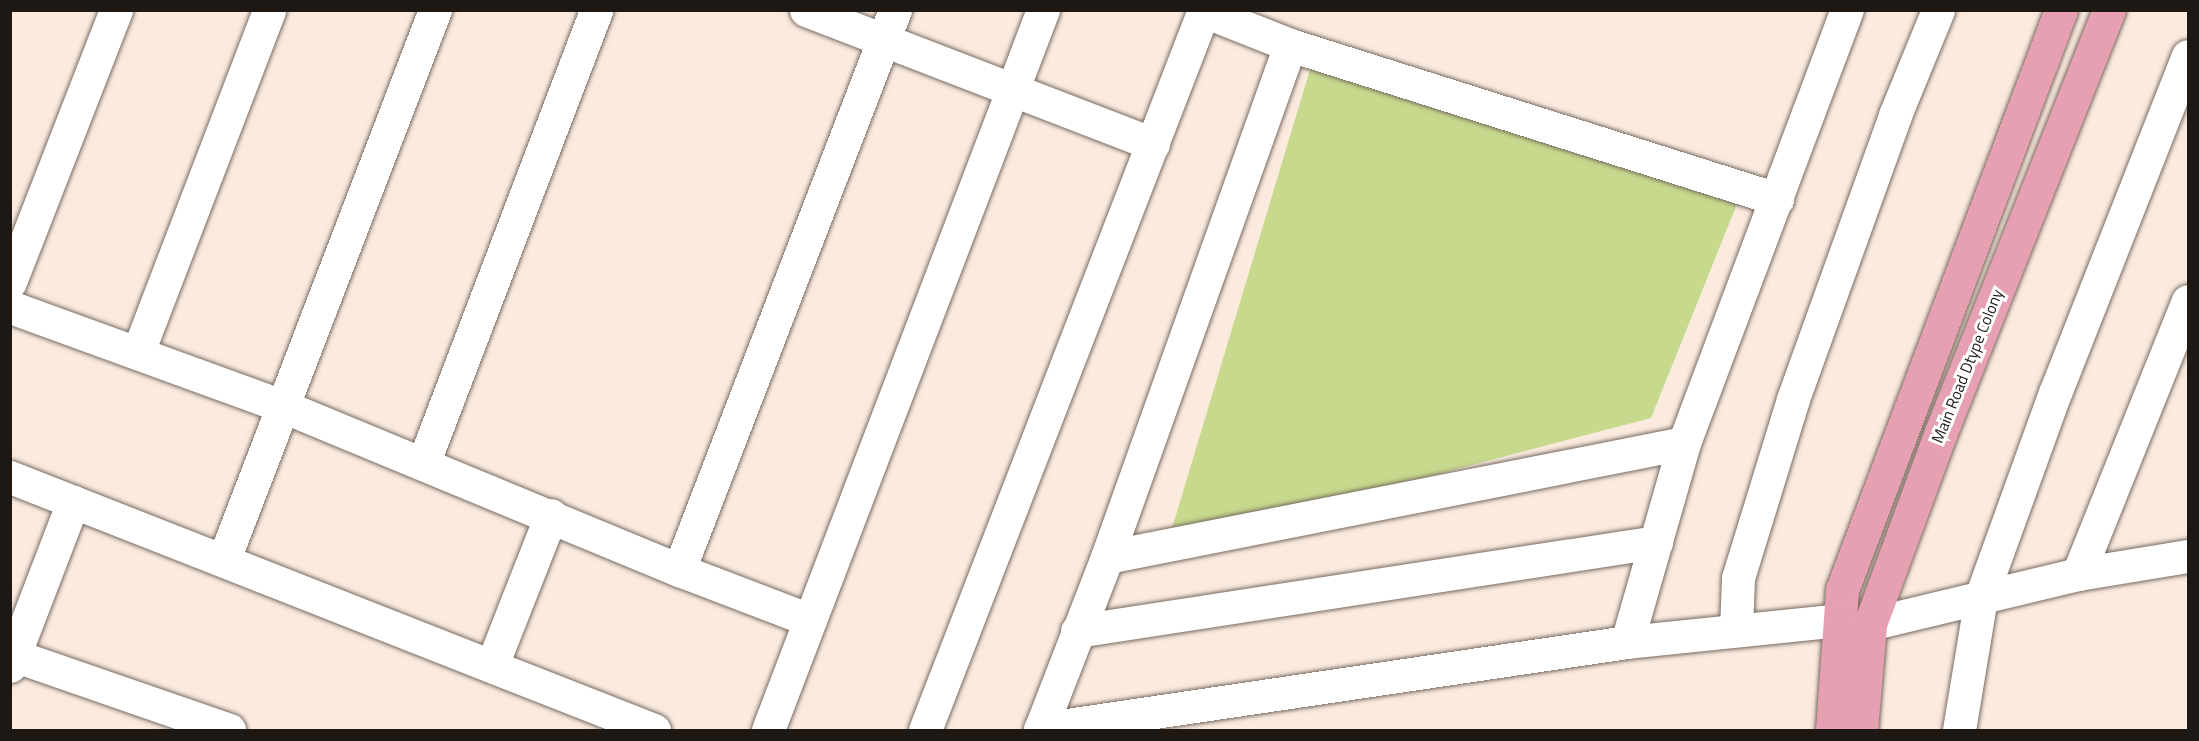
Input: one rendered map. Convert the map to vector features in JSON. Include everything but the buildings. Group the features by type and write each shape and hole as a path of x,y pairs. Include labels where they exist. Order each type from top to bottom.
{"main road":[{"name":"Main Road Dtype Colony","path":"1861,730 1855,622 1842,590 2061,10"},
{"name":"Main Road Dtype Colony","path":"1832,730 1855,622 1941,432 2109,10"}],"street":[{"path":"10,282 116,10"},
{"path":"138,352 269,10"},
{"path":"224,559 285,407 435,10"},
{"path":"423,464 596,10"},
{"path":"806,10 889,25 1013,89 1153,144"},
{"path":"768,730 1043,10"},
{"path":"1627,642 1684,443 1847,10"},
{"path":"1736,630 1738,578 1793,399 1895,115 1938,10"},
{"path":"925,730 1204,11 1290,45 1777,199"},
{"path":"679,570 889,25"},
{"path":"1290,45 1107,556 1040,730 1627,642 1736,630 1855,622 1981,597 2078,574 2188,556"},
{"path":"1959,730 1981,597 2055,393 2188,56"},
{"path":"2078,574 2188,301"},
{"path":"10,307 285,407 551,515 679,570 810,620"},
{"path":"1107,556 1684,443"},
{"path":"10,477 224,559 654,730"},
{"path":"73,502 12,658 156,718 229,730"},
{"path":"492,665 551,515"},
{"path":"1077,631 1656,542"}],"green space":[{"path":"1315,53 1743,189 1651,418 1167,545"}]}
